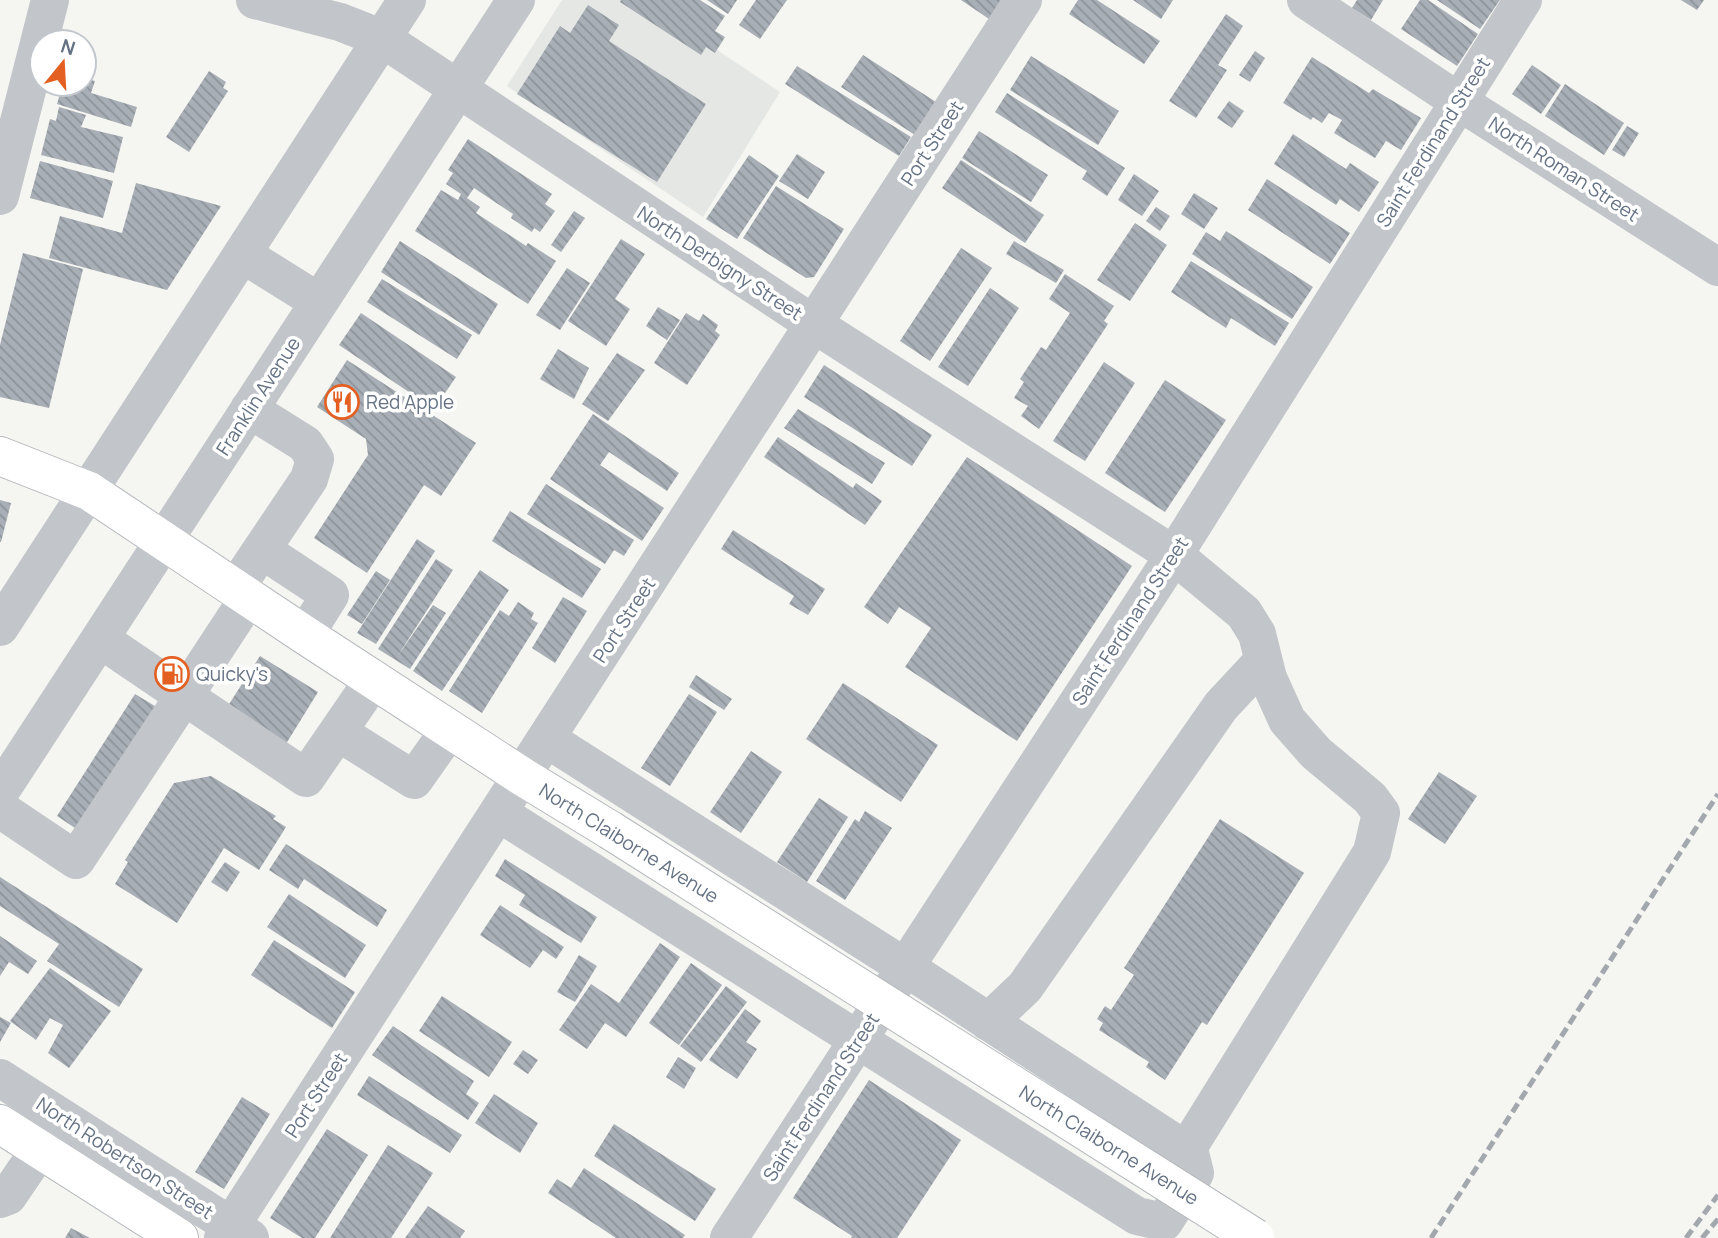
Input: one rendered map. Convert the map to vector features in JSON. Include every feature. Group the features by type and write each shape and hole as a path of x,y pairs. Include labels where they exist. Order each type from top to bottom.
{"main road":[{"name":"North Claiborne Avenue","path":"0,456 89,491 304,635 523,776 1255,1238"},
{"name":"North Robertson Street","path":"0,1124 179,1238"}],"street":[{"path":"0,196 50,0"},
{"name":"North Derbigny Street","path":"255,0 340,22 383,39 815,325 1174,555 1244,613 1257,634 1275,698 1287,720 1316,753 1370,798 1381,813 1372,852 1186,1151"},
{"path":"0,627 407,0"},
{"name":"Franklin Avenue","path":"0,792 516,0"},
{"name":"Port Street","path":"235,1234 499,813 1023,0"},
{"name":"North Roman Street","path":"1306,0 1718,267"},
{"name":"Saint Ferdinand Street","path":"729,1238 1174,555 1523,0"},
{"path":"242,254 319,302"},
{"path":"0,808 76,860 184,696 242,593 262,550 309,479 315,459 305,444 249,409"},
{"path":"262,550 330,596 304,635"},
{"path":"100,639 306,778 373,679"},
{"path":"988,1022 1025,987 1221,706 1264,661"},
{"path":"338,732 414,780 450,729"},
{"path":"499,813 1137,1216 1164,1222 1195,1173 1190,1153 905,967 547,739"},
{"name":"North Robertson Street","path":"0,1078 235,1234"},
{"path":"0,1199 8,1196 40,1149"}],"shaded area":[{"path":"562,0 642,0 780,92 703,217 507,86"}],"building":[{"path":"700,0 725,16 715,31 725,37 715,53 706,47 701,55 620,2"},
{"path":"707,0 737,0 728,14"},
{"path":"756,0 787,0 760,39 739,25"},
{"path":"961,0 1002,0 989,19"},
{"path":"1078,0 1097,0 1160,41 1144,64 1069,14"},
{"path":"1133,0 1173,0 1161,19"},
{"path":"1357,0 1383,0 1371,20 1352,8"},
{"path":"1420,0 1428,0 1478,34 1457,66 1401,29"},
{"path":"1437,0 1500,0 1480,29"},
{"path":"1681,0 1704,0 1697,10"},
{"path":"588,5 619,25 609,41 706,104 657,182 517,94 560,26 570,33"},
{"path":"1226,14 1243,26 1218,65 1227,70 1196,118 1169,101"},
{"path":"1255,51 1265,58 1250,82 1239,75"},
{"path":"863,55 936,102 915,135 841,87"},
{"path":"1031,56 1119,111 1098,145 1010,90"},
{"path":"1312,57 1369,93 1373,89 1421,118 1401,150 1386,141 1375,158 1334,133 1342,120 1329,113 1322,123 1313,117 1311,120 1283,103"},
{"path":"1532,65 1561,85 1541,114 1512,94"},
{"path":"797,66 911,137 899,156 785,84"},
{"path":"209,71 226,82 223,88 228,91 189,152 166,137"},
{"path":"1565,84 1624,123 1604,155 1545,116"},
{"path":"1007,93 1125,168 1107,196 1082,179 1087,171 995,112"},
{"path":"98,95 137,107 131,127 57,104 59,98 98,98"},
{"path":"1229,101 1244,111 1232,128 1217,118"},
{"path":"59,107 86,115 81,127 123,137 114,173 41,155 50,119 56,121"},
{"path":"1627,126 1639,133 1624,157 1612,150"},
{"path":"979,131 1048,175 1031,202 962,158"},
{"path":"1293,134 1346,169 1350,163 1379,182 1359,212 1340,199 1336,205 1274,164"},
{"path":"468,139 552,194 545,204 555,211 540,232 534,228 532,232 511,218 513,214 474,188 467,198 480,207 476,213 526,246 528,243 556,261 528,304 415,231 441,190 458,200 461,194 446,184 453,173 448,170"},
{"path":"797,154 825,172 808,199 779,181"},
{"path":"749,155 779,176 737,239 706,219"},
{"path":"961,160 1044,215 1025,243 942,188"},
{"path":"40,161 113,181 103,218 30,198"},
{"path":"1134,174 1159,191 1142,216 1118,200"},
{"path":"1267,179 1350,233 1330,264 1248,210"},
{"path":"136,183 221,206 167,290 49,258 60,216 122,233"},
{"path":"776,186 844,229 814,277 806,278 743,238"},
{"path":"1194,193 1218,208 1204,229 1181,214"},
{"path":"1156,207 1170,216 1160,231 1146,221"},
{"path":"574,211 585,218 561,252 551,245"},
{"path":"1135,223 1167,245 1130,301 1097,280"},
{"path":"1226,231 1313,287 1292,319 1192,254 1206,232 1220,241"},
{"path":"621,239 645,254 615,299 630,309 606,346 568,321"},
{"path":"400,241 498,304 479,335 381,272"},
{"path":"1014,241 1064,270 1056,283 1006,254"},
{"path":"961,248 992,268 930,361 900,341"},
{"path":"23,253 83,269 49,408 0,397 0,345"},
{"path":"1191,261 1289,323 1275,346 1231,318 1226,328 1171,292"},
{"path":"567,268 590,283 560,330 536,315"},
{"path":"1065,274 1114,306 1104,321 1108,324 1039,429 1021,416 1028,406 1014,398 1024,382 1020,379 1041,347 1046,350 1070,313 1049,299"},
{"path":"382,279 472,335 457,359 367,302"},
{"path":"990,288 1019,308 968,386 938,367"},
{"path":"658,307 680,320 667,340 646,326"},
{"path":"361,313 456,377 434,409 339,345"},
{"path":"686,313 699,321 703,314 718,325 715,331 720,335 687,385 654,363"},
{"path":"558,349 589,368 574,399 540,379"},
{"path":"617,353 645,370 608,421 582,404"},
{"path":"347,360 476,443 441,496 424,485 367,573 314,538 368,455 366,439 317,407"},
{"path":"1104,362 1135,383 1085,461 1053,441"},
{"path":"824,365 932,435 912,466 804,397"},
{"path":"1165,380 1226,420 1165,512 1105,473"},
{"path":"798,409 885,463 872,484 784,428"},
{"path":"593,414 679,473 667,491 609,452 600,465 664,508 642,541 550,479"},
{"path":"778,437 853,488 856,483 882,501 865,525 764,457"},
{"path":"967,457 1132,566 1017,741 905,667 931,628 899,607 888,624 864,607"},
{"path":"546,484 634,540 624,556 614,550 605,564 527,514"},
{"path":"0,500 11,503 1,542 0,542"},
{"path":"510,511 601,569 582,598 492,541"},
{"path":"733,530 825,589 808,615 789,604 794,596 721,549"},
{"path":"417,539 435,551 376,644 357,633"},
{"path":"436,559 453,570 397,657 433,605 446,613 410,669 378,649"},
{"path":"480,570 509,590 442,691 413,671"},
{"path":"376,571 390,580 362,624 347,615"},
{"path":"563,597 587,611 555,663 532,648"},
{"path":"518,602 534,613 531,619 538,623 482,713 449,691 500,610 509,616"},
{"path":"260,656 318,692 281,752 222,715"},
{"path":"696,675 732,699 724,710 689,687"},
{"path":"843,683 938,745 901,802 806,739"},
{"path":"135,694 163,711 84,834 57,816"},
{"path":"689,694 717,712 670,786 641,768"},
{"path":"751,751 782,772 741,833 710,812"},
{"path":"1439,772 1477,796 1445,844 1408,819"},
{"path":"211,776 276,816 273,819 286,827 259,870 224,848 177,923 115,884 128,862 125,860 174,783"},
{"path":"819,798 848,817 807,882 777,862"},
{"path":"865,811 892,828 845,900 816,881 855,819 859,822"},
{"path":"1220,819 1304,873 1207,1025 1202,1022 1165,1080 1146,1067 1149,1062 1099,1030 1103,1023 1097,1019 1105,1006 1111,1010 1134,975 1124,968"},
{"path":"286,844 387,910 377,927 304,879 298,889 269,870"},
{"path":"505,859 597,917 581,943 519,905 525,895 495,876"},
{"path":"225,862 240,872 227,892 211,882"},
{"path":"0,877 143,969 119,1007 47,961 59,944 0,906"},
{"path":"289,894 366,945 345,978 267,927"},
{"path":"500,905 564,947 556,959 543,950 530,968 480,935"},
{"path":"0,936 37,961 28,974 9,962 0,976"},
{"path":"274,940 355,992 332,1028 251,975"},
{"path":"660,943 680,957 626,1037 605,1023 587,1049 559,1030 591,984 619,1003"},
{"path":"579,955 597,966 575,1002 557,992"},
{"path":"691,963 722,985 679,1045 649,1023"},
{"path":"50,968 111,1011 69,1068 48,1053 63,1025 50,1018 36,1040 10,1021"},
{"path":"726,986 747,1002 701,1062 680,1046"},
{"path":"442,996 512,1042 489,1077 419,1031"},
{"path":"745,1009 761,1021 746,1042 757,1049 737,1079 709,1060"},
{"path":"0,1017 11,1023 0,1042"},
{"path":"393,1026 474,1081 466,1094 479,1103 468,1120 372,1055"},
{"path":"523,1050 538,1060 528,1074 513,1064"},
{"path":"678,1057 696,1068 684,1089 666,1077"},
{"path":"369,1076 462,1135 450,1153 357,1095"},
{"path":"869,1080 961,1140 897,1238 851,1238 852,1236 793,1198"},
{"path":"494,1094 538,1123 520,1153 475,1123"},
{"path":"242,1097 270,1114 224,1189 195,1172"},
{"path":"614,1124 716,1189 695,1221 594,1156"},
{"path":"327,1129 368,1155 315,1238 302,1238 270,1218"},
{"path":"388,1145 433,1173 391,1238 330,1238"},
{"path":"584,1168 685,1235 683,1238 616,1238 548,1193 557,1179 571,1188"},
{"path":"428,1206 465,1231 460,1238 405,1238"},
{"path":"71,1228 90,1238 65,1238"}],"railway":[{"path":"1431,1238 1718,794"},
{"path":"1686,1238 1718,1195"},
{"path":"1702,1238 1718,1219"}],"place":[{"name":"Red Apple","path":"342,402"},
{"name":"Quicky's","path":"172,674"}]}
